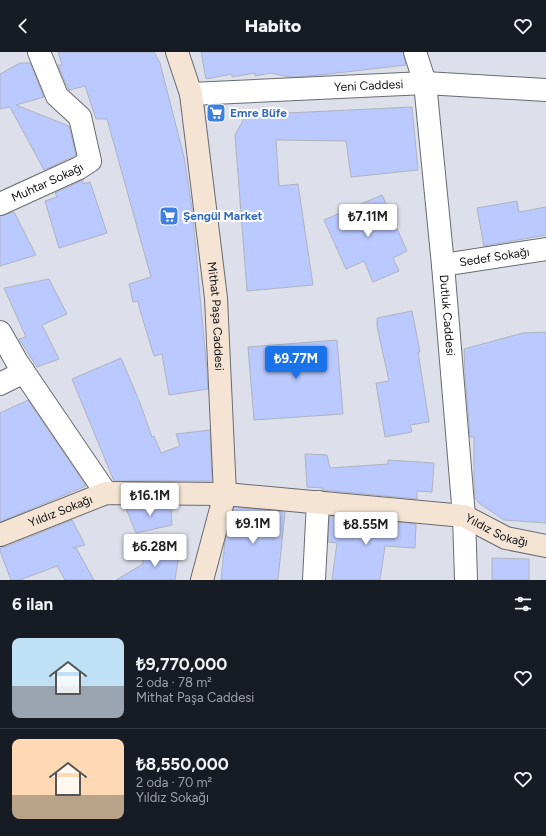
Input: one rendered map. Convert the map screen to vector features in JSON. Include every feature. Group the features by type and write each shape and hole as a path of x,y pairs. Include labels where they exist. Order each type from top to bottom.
{"street":[{"name":"Muhtar Sokağı","path":"0,204 79,168 90,161 80,117 57,96 39,52"},
{"name":"Mithat Paşa Caddesi","path":"177,52 191,94 216,298 225,494 202,580"},
{"name":"Dutluk Caddesi","path":"415,52 424,83 443,266 464,516 466,580"},
{"name":"Yeni Caddesi","path":"191,94 424,83 546,90"},
{"name":"Sedef Sokağı","path":"443,266 546,249"},
{"path":"0,332 17,362 106,493"},
{"path":"0,384 24,372"},
{"name":"Yıldız Sokağı","path":"0,535 106,493 225,494 464,516 506,538 546,546"},
{"path":"314,580 318,502"}],"building":[{"path":"58,52 154,52 160,63 184,157 192,208 208,389 169,395 162,354 154,356 138,301 133,302 129,284 151,277 107,119 96,119 85,86 68,89 58,65 62,65"},
{"path":"201,52 403,52 406,65 311,76 289,77 271,73 255,76 255,73 232,77 232,74 206,79"},
{"path":"20,63 30,63 44,97 16,105 69,126 76,155 44,170 10,107 0,109 0,74"},
{"path":"412,107 418,170 351,177 346,141 276,140 279,186 298,184 313,285 247,291 235,135 246,115"},
{"path":"83,180 83,184 90,182 107,233 59,248 45,201 57,197 55,193"},
{"path":"382,195 407,251 393,258 399,271 373,282 364,261 346,269 324,220"},
{"path":"517,201 519,212 546,207 546,235 484,246 477,208"},
{"path":"14,212 36,255 0,266 0,216"},
{"path":"49,279 67,314 42,325 59,359 37,367 19,339 26,337 4,288"},
{"path":"412,311 420,352 418,352 429,422 410,425 412,432 385,437 376,383 389,381 377,326 377,318"},
{"path":"546,332 546,523 504,520 479,503 475,498 474,437 470,437 464,349 523,333"},
{"path":"337,340 343,414 254,420 248,347"},
{"path":"121,358 140,403 152,437 154,436 161,453 180,446 176,434 210,430 212,481 114,481 72,379"},
{"path":"28,400 86,486 0,522 0,413"},
{"path":"305,454 327,455 330,468 388,464 388,460 434,463 432,492 417,491 417,499 322,490 323,488 307,487"},
{"path":"125,506 171,506 172,525 136,533"},
{"path":"234,507 285,512 278,580 221,580 225,541"},
{"path":"330,516 416,524 415,548 385,546 380,580 332,580 337,543 328,542"},
{"path":"72,520 85,545 73,548 76,548 94,580 65,580 57,566 20,580 11,580 0,551 0,547 5,547"},
{"path":"142,552 179,554 175,580 116,580 143,564"},
{"path":"492,558 529,559 529,580 492,580"}],"place":[{"name":"Emre Büfe","path":"216,113"},
{"name":"Şengül Market","path":"169,216"}]}
